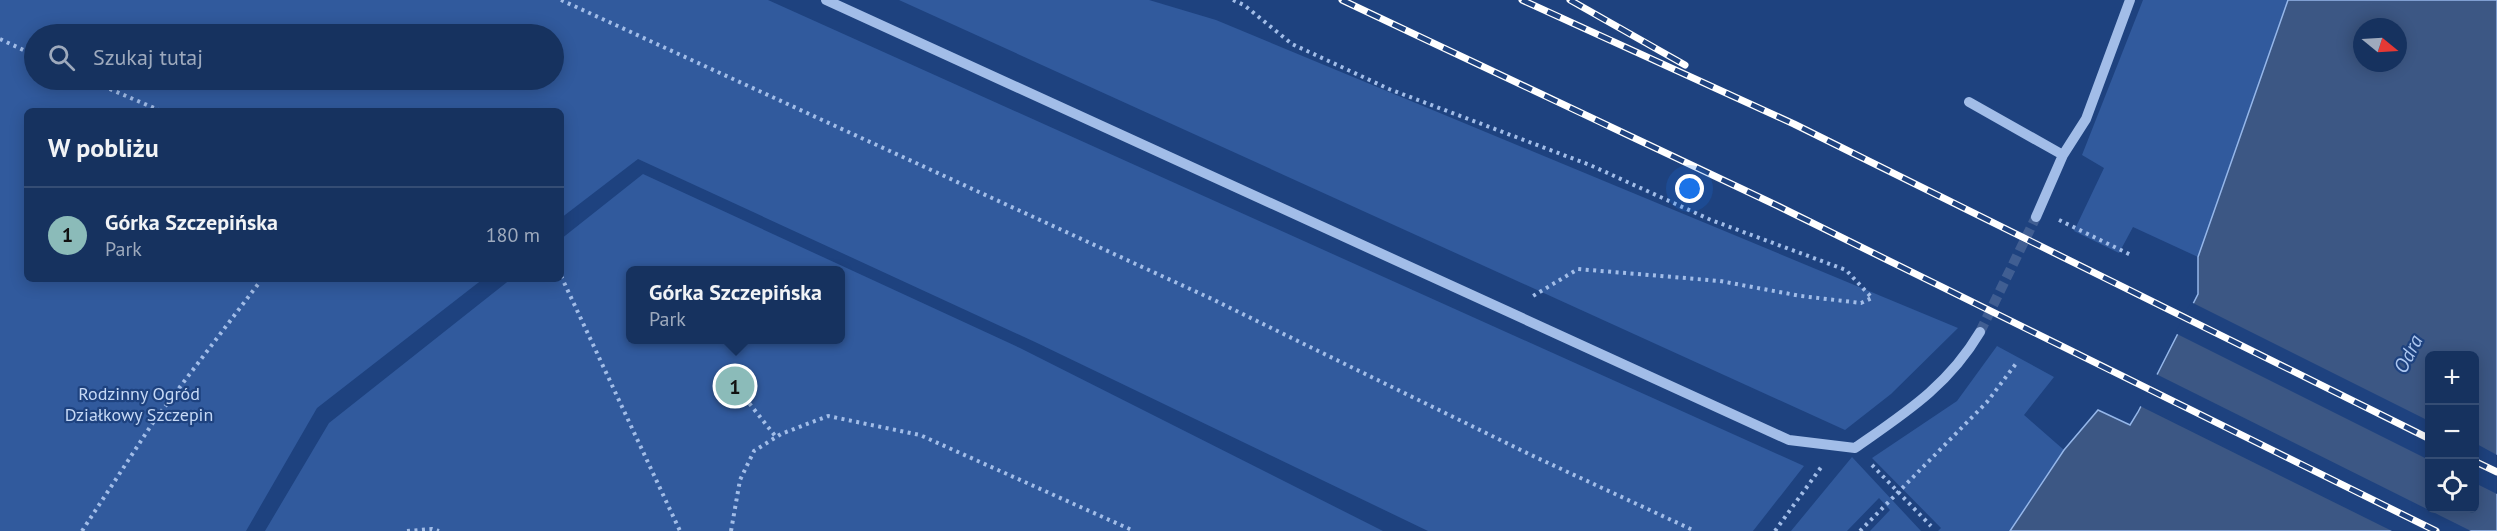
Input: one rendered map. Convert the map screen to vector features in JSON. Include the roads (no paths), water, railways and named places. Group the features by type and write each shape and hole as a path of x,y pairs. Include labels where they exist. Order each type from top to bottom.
{"street":[{"path":"826,0 1789,440 1855,448 1919,404 1966,357 1980,332"},
{"path":"2036,217 2064,155 2086,119 2130,0"},
{"path":"1969,102 2064,155"}],"water":[{"name":"Odra","path":"2288,0 2497,0 2497,531 2010,531 2064,450 2098,410 2130,425 2198,294 2198,257"}],"tunnel":[{"path":"1980,332 2036,217"}],"railway":[{"path":"1342,0 1778,206 2436,531"},
{"path":"1522,0 1794,124 2425,437"},
{"path":"1570,0 1685,65"},
{"path":"2479,463 2497,472"}],"place":[{"name":"Górka Szczepińska","path":"735,386"}],"park label":[{"name":"Rodzinny Ogród Działkowy Szczepin","path":"139,404"}]}
